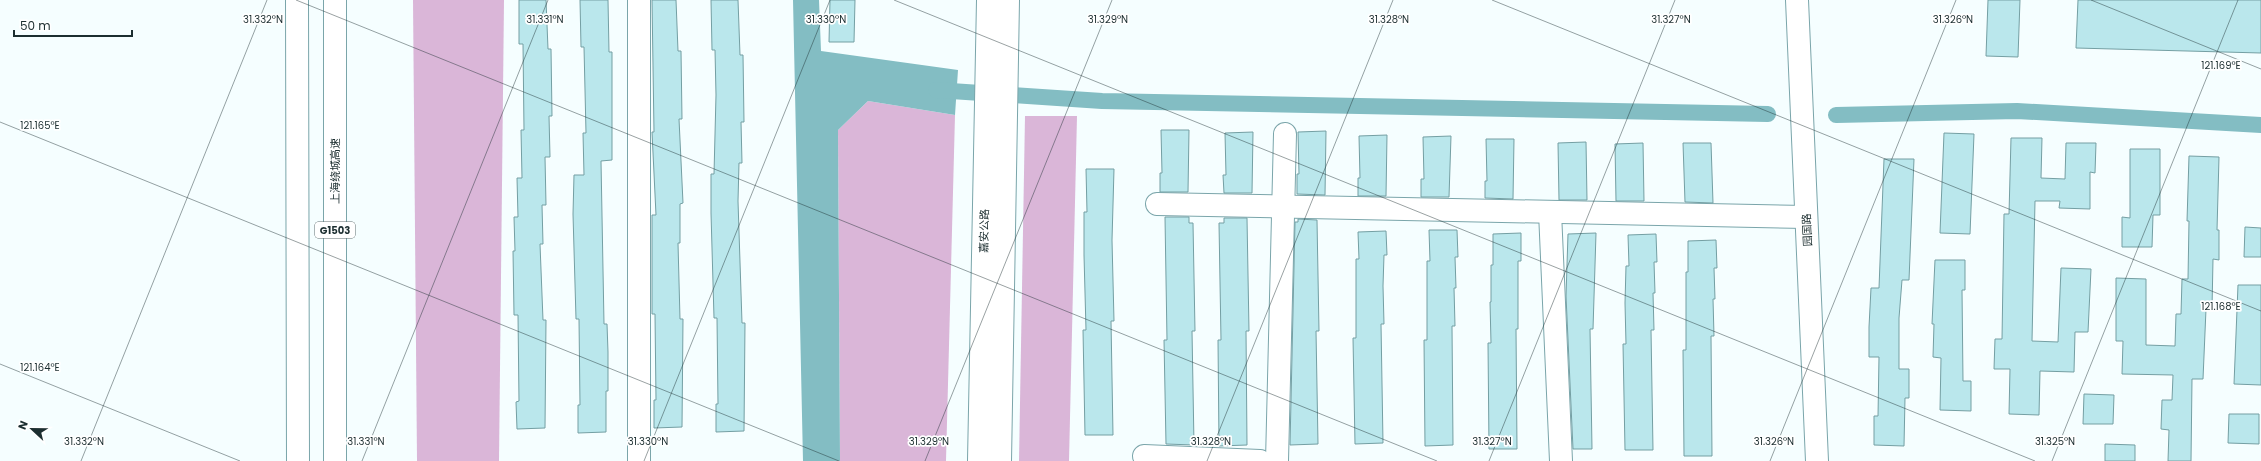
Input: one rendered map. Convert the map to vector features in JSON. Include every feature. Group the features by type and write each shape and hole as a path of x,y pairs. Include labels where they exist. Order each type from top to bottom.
{"main road":[{"path":"297,0 298,461"},
{"name":"上海绕城高速","path":"335,0 335,461"},
{"path":"639,0 639,461"},
{"name":"嘉安公路","path":"988,0 997,70"},
{"name":"嘉安公路","path":"1000,461 996,124 997,70 1008,0"},
{"name":"园国路","path":"1797,0 1817,461"},
{"name":"嘉安公路","path":"979,461 996,124"},
{"path":"1277,461 1285,134"},
{"path":"1157,204 1806,217"},
{"path":"1550,212 1561,461"},
{"path":"1144,456 1260,461"}],"shaded area":[{"path":"413,0 504,0 499,461 417,461"},
{"path":"868,101 955,115 946,461 840,461 838,130"},
{"path":"1025,116 1077,116 1069,461 1019,461"}],"water":[{"path":"793,0 819,0 821,51 958,70 955,115 868,101 838,130 840,461 803,461"}],"building":[{"path":"519,0 546,0 548,49 551,49 552,116 549,116 550,157 545,157 546,205 542,205 543,244 540,244 543,320 546,320 545,428 517,429 516,402 519,401 518,315 514,315 513,251 515,251 514,217 518,217 517,178 522,178 521,130 524,130 523,44 519,44"},
{"path":"580,0 608,0 609,52 612,52 612,160 601,161 604,324 607,324 608,352 606,432 578,433 578,405 580,405 579,319 576,319 573,214 574,175 584,175 583,133 586,133 584,47 581,47"},
{"path":"652,0 676,0 678,51 681,51 682,119 679,119 683,203 680,204 680,243 678,243 680,319 683,319 682,427 654,428 654,400 656,400 655,314 652,314 652,215 656,215 652,132 654,132"},
{"path":"711,0 738,0 740,55 743,55 744,122 741,122 742,163 739,163 738,201 742,323 745,323 744,431 716,432 716,404 718,404 717,318 714,318 711,174 714,174 716,95 715,50 712,50"},
{"path":"830,0 855,0 854,42 829,42"},
{"path":"1988,0 2020,0 2018,57 1986,56"},
{"path":"2078,0 2261,0 2261,53 2076,48"},
{"path":"1161,130 1189,130 1188,192 1160,192 1160,173 1162,173"},
{"path":"1326,131 1325,195 1297,194 1297,174 1299,174 1298,132"},
{"path":"1253,132 1252,193 1224,193 1223,175 1226,175 1225,133"},
{"path":"1944,133 1974,134 1970,234 1940,233"},
{"path":"1387,135 1386,196 1358,196 1358,178 1360,178 1359,136"},
{"path":"1451,136 1449,197 1421,197 1421,179 1424,179 1423,137"},
{"path":"2011,138 2042,138 2041,178 2065,179 2066,143 2096,143 2095,173 2090,172 2090,209 2059,208 2060,201 2035,201 2032,341 2058,342 2061,268 2091,269 2088,332 2075,332 2074,372 2040,371 2039,415 2009,414 2010,369 1994,369 1995,339 2002,339 2004,214 2009,214"},
{"path":"1486,139 1514,139 1513,199 1485,198 1485,181 1487,181"},
{"path":"1586,142 1587,200 1559,200 1558,143"},
{"path":"1643,143 1644,201 1616,201 1615,144"},
{"path":"1683,143 1711,143 1713,203 1685,202"},
{"path":"2130,149 2160,149 2160,215 2153,215 2152,247 2122,247 2122,217 2130,218"},
{"path":"2189,156 2219,157 2217,230 2219,230 2219,260 2213,259 2212,309 2206,309 2203,379 2192,379 2191,461 2168,461 2169,430 2161,429 2162,400 2172,400 2173,375 2122,374 2123,341 2116,341 2116,278 2146,279 2146,345 2175,346 2176,314 2181,314 2182,279 2188,279 2189,221 2187,221"},
{"path":"1884,159 1914,159 1909,280 1902,280 1899,318 1899,369 1909,369 1909,398 1905,398 1904,446 1874,445 1874,416 1878,416 1879,357 1869,357 1869,327 1871,288 1879,288"},
{"path":"1086,169 1114,169 1112,240 1114,321 1111,321 1113,435 1085,435 1083,330 1086,330 1084,212 1087,212"},
{"path":"1165,217 1189,217 1189,223 1193,223 1195,331 1192,331 1194,445 1166,444 1164,340 1167,340"},
{"path":"1224,218 1247,218 1249,331 1246,331 1247,445 1219,446 1218,340 1221,340 1219,223 1224,223"},
{"path":"1298,219 1317,220 1319,331 1316,331 1318,444 1290,445 1295,222 1298,222"},
{"path":"2245,227 2261,228 2261,257 2244,257"},
{"path":"1429,230 1457,230 1458,257 1455,257 1456,288 1454,288 1455,326 1452,326 1453,445 1425,446 1424,340 1427,340 1427,261 1430,261"},
{"path":"1386,231 1387,255 1384,255 1383,286 1384,324 1381,324 1383,443 1355,444 1353,338 1356,338 1356,259 1359,259 1358,232"},
{"path":"1521,233 1521,261 1518,261 1518,329 1516,329 1517,449 1489,449 1488,343 1491,343 1490,302 1491,265 1493,265 1493,234"},
{"path":"1596,233 1593,329 1590,329 1592,449 1573,449 1566,296 1568,234"},
{"path":"1656,234 1657,262 1654,262 1655,293 1653,293 1654,330 1651,330 1653,450 1625,450 1623,344 1626,344 1625,303 1626,266 1629,266 1628,235"},
{"path":"1716,240 1717,268 1714,268 1715,299 1713,299 1714,336 1711,336 1712,456 1684,456 1683,350 1686,350 1686,272 1688,272 1688,241"},
{"path":"1935,260 1965,260 1965,290 1962,290 1963,381 1971,381 1971,411 1940,410 1941,358 1933,357 1934,324 1932,324"},
{"path":"2238,285 2261,285 2261,385 2234,384"},
{"path":"2084,394 2114,395 2113,424 2083,424"},
{"path":"2229,414 2259,414 2259,444 2228,443"},
{"path":"2105,444 2135,445 2135,461 2105,461"}],"waterway":[{"path":"936,90 1102,101 1768,114"},
{"path":"1836,115 2017,111 2261,125"}]}
